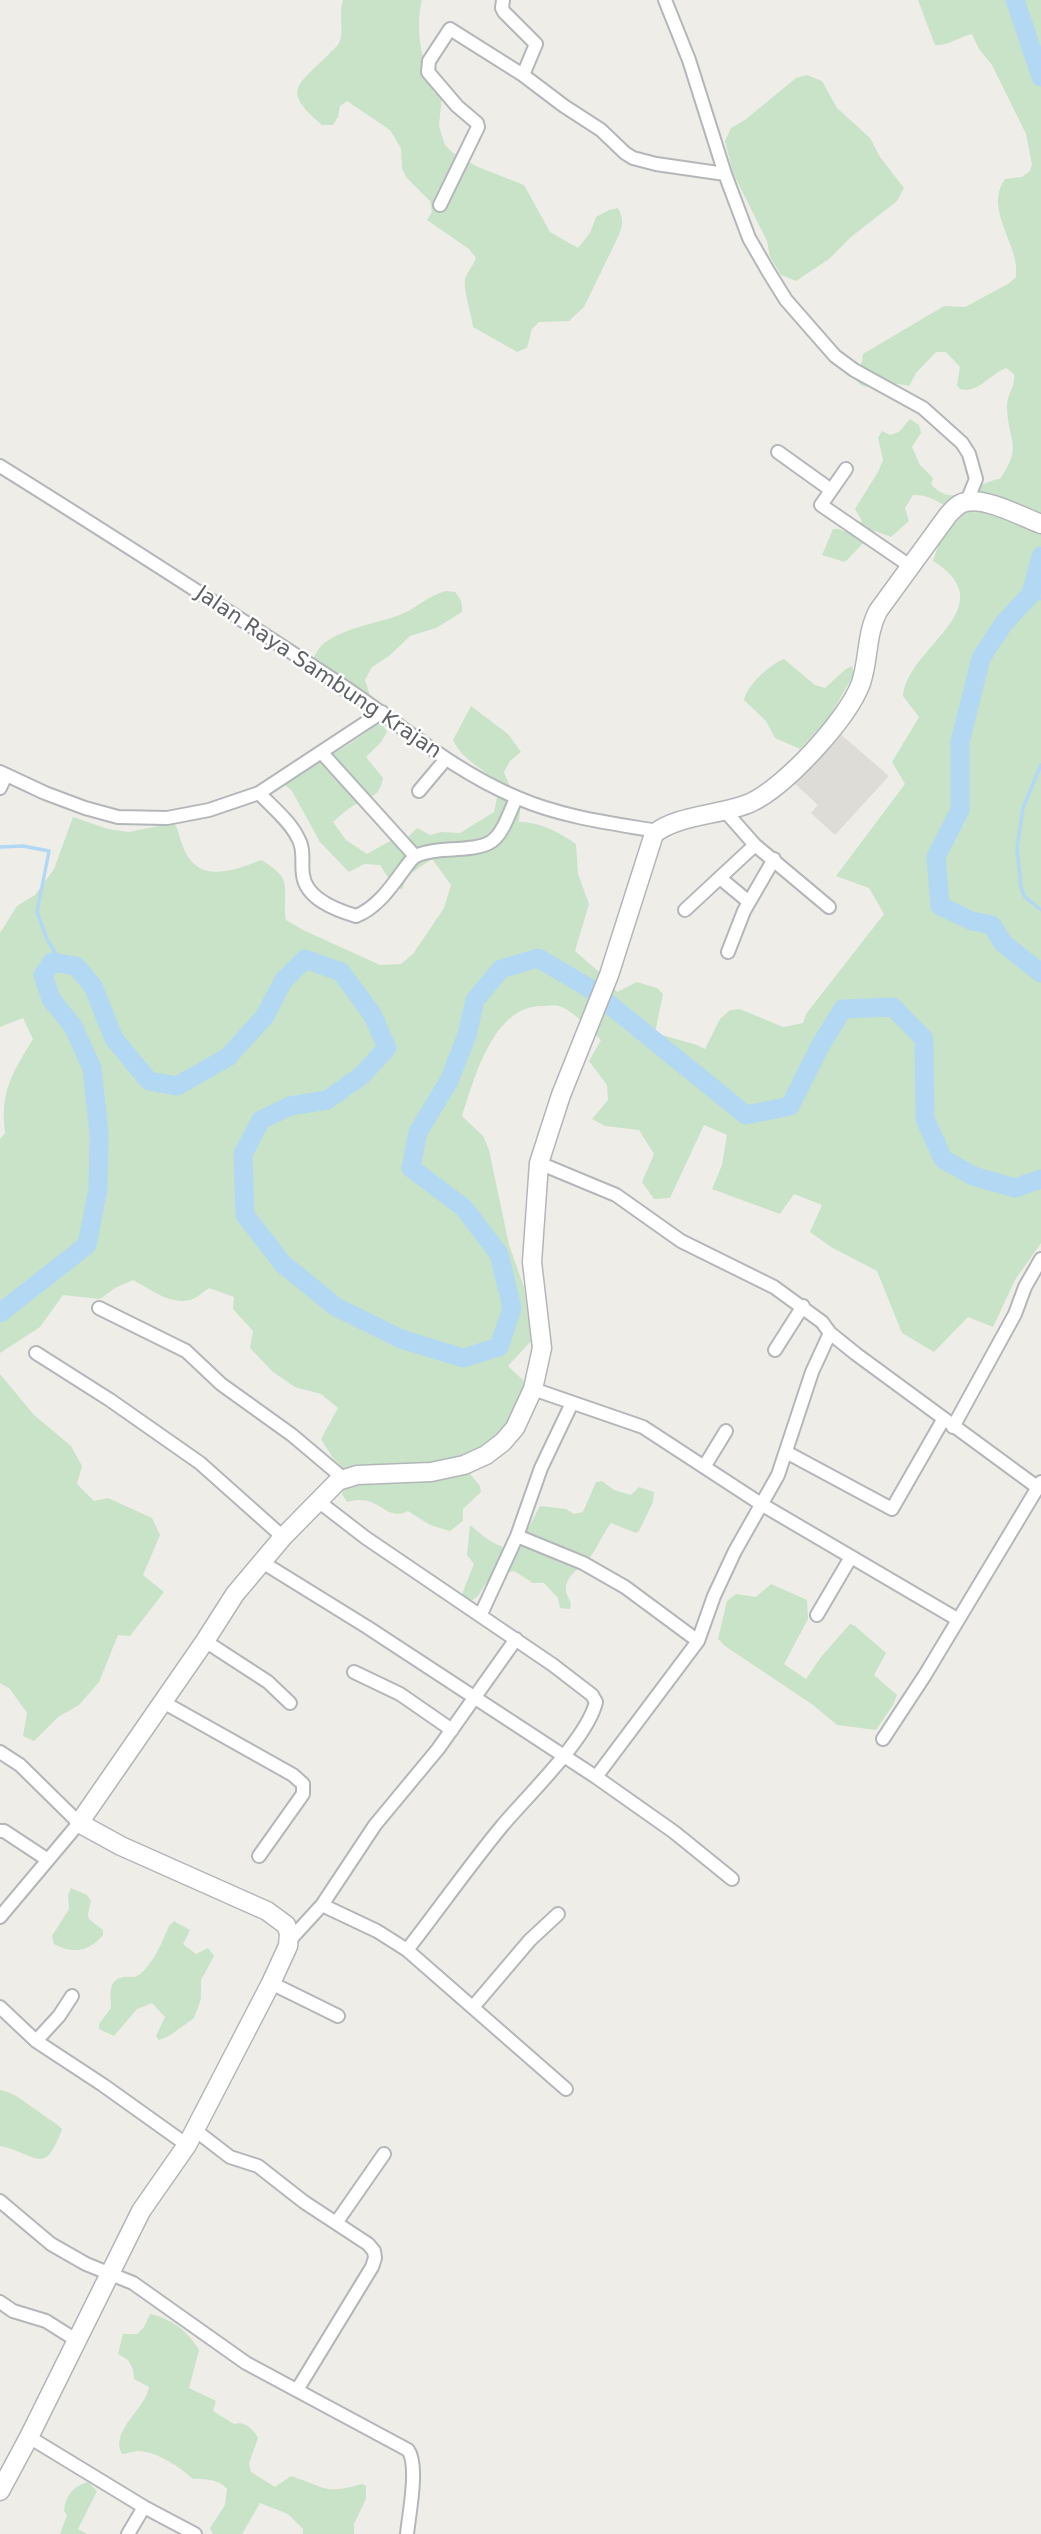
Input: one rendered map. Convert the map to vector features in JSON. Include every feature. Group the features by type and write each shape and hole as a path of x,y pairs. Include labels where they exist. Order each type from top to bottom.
{"main road":[{"path":"0,2491 141,2211 191,2137 271,1983 289,1941 286,1925 267,1911 112,1842 79,1823 235,1594 283,1537 343,1478 431,1472 464,1465 486,1455 515,1428 534,1389 542,1348 532,1262 539,1163 561,1095 608,975 649,844 657,831 675,823 749,803 775,787 838,722 854,699 860,684 872,623 910,566 957,506 967,501 993,505 1033,521"}],"street":[{"path":"503,0 504,12 537,44 523,75"},
{"path":"666,0 749,238 768,271 786,300 835,356 853,370 923,408 962,443 969,454 976,479 967,501"},
{"path":"440,205 478,127 477,122 457,106 428,72 429,61 450,29 523,75 573,113 601,130 633,158 725,174"},
{"path":"778,452 831,490"},
{"name":"Jalan Raya Sambung Krajan","path":"0,466 190,585 382,712 445,760 516,798 546,809 580,818 657,831"},
{"path":"846,469 821,506 910,566"},
{"path":"0,789 3,774 44,793 118,817 167,818 209,810 259,793 382,712"},
{"path":"322,753 415,856"},
{"path":"419,791 445,760"},
{"path":"259,793 297,834 302,846 303,878 311,891 321,902 356,916 370,909 415,856 433,851 473,849 495,841 501,834 516,798"},
{"path":"725,811 755,845 829,907"},
{"path":"685,910 755,845"},
{"path":"728,952 749,902 774,859"},
{"path":"720,878 749,902"},
{"path":"539,1163 581,1178 616,1195 681,1241 774,1287 803,1306 830,1333 948,1424 1039,1485 925,1675 883,1739"},
{"path":"786,1452 892,1510 1015,1314 1025,1287 1041,1259"},
{"path":"775,1350 803,1306"},
{"path":"99,1308 186,1352 221,1384 292,1435 343,1478"},
{"path":"596,1777 698,1641 719,1585 746,1530 778,1475 813,1372 830,1333"},
{"path":"36,1353 110,1400 200,1463 283,1537"},
{"path":"534,1389 643,1427 761,1504 957,1619"},
{"path":"481,1614 517,1536 541,1468 572,1403"},
{"path":"704,1467 726,1431"},
{"path":"318,1501 366,1538 516,1639 596,1702 565,1756 501,1828 407,1950"},
{"path":"517,1536 583,1563 625,1587 698,1641"},
{"path":"817,1615 851,1557"},
{"path":"262,1562 565,1756 674,1832 732,1880"},
{"path":"289,1941 321,1905 374,1825 438,1749 516,1639"},
{"path":"205,1641 268,1682 290,1703"},
{"path":"354,1672 400,1694 452,1730"},
{"path":"163,1702 293,1775 303,1784 303,1794 259,1856"},
{"path":"0,1752 20,1765 79,1823 0,1917"},
{"path":"0,1831 48,1860"},
{"path":"321,1905 377,1931 407,1950 566,2089"},
{"path":"473,2007 530,1940 558,1914"},
{"path":"271,1983 338,2016"},
{"path":"36,2041 72,1996"},
{"path":"0,2007 36,2041 103,2085 191,2137 230,2157 258,2166 304,2202 368,2244 374,2251 375,2258 297,2390"},
{"path":"335,2223 384,2154"},
{"path":"0,2201 51,2244 86,2264 133,2283 246,2363 410,2452 413,2471 407,2534"},
{"path":"0,2302 13,2311 46,2321 76,2340"},
{"path":"29,2437 144,2507 195,2534"},
{"path":"128,2534 144,2507"}],"shaded area":[{"path":"838,732 889,776 835,835 811,813 818,805 792,781"}],"green space":[{"path":"343,0 422,0 419,35 426,70 434,92 442,95 439,126 445,145 453,153 478,167 524,185 550,232 578,248 590,233 596,217 618,208 622,219 621,229 584,307 569,321 539,322 532,329 527,348 517,352 473,327 465,283 476,258 469,249 427,220 432,212 430,201 407,178 402,169 401,149 390,130 347,101 340,106 333,125 322,125 301,104 298,89 302,82 339,43"},
{"path":"918,0 1041,0 1041,1243 1015,1280 993,1327 968,1317 934,1352 902,1333 877,1271 831,1247 810,1232 822,1205 794,1194 780,1214 712,1189 722,1165 727,1135 704,1125 670,1198 654,1199 642,1182 654,1154 639,1130 605,1126 592,1119 608,1100 607,1085 589,1061 601,1040 570,1012 559,1006 542,1006 525,1009 511,1018 499,1031 480,1064 462,1116 483,1136 489,1150 509,1245 524,1287 531,1341 508,1366 524,1381 522,1393 512,1415 496,1435 467,1457 471,1475 480,1486 481,1492 463,1509 463,1521 450,1531 430,1525 408,1511 393,1513 368,1501 347,1502 342,1494 347,1471 333,1458 321,1439 338,1408 321,1394 295,1387 273,1372 250,1348 253,1331 233,1309 234,1297 209,1288 193,1299 175,1300 133,1280 100,1299 63,1295 40,1327 0,1353 0,1139 5,1133 4,1106 9,1083 33,1039 23,1018 0,1027 0,933 17,906 35,895 54,869 73,817 108,829 129,832 174,823 188,857 205,870 226,871 261,860 283,879 286,920 380,965 401,964 413,954 444,908 451,885 432,859 407,876 402,890 380,865 364,864 349,872 320,842 292,791 284,784 381,722 387,732 366,757 383,778 379,789 374,796 350,808 333,822 346,840 367,854 397,837 407,838 417,828 430,835 441,832 460,833 494,812 500,784 468,759 453,740 471,706 508,734 521,752 510,761 504,772 520,811 519,822 549,828 576,844 578,874 589,904 575,951 617,992 637,982 657,988 663,994 655,1033 705,1049 720,1019 730,1010 740,1009 783,1027 803,1023 806,1014 884,914 869,888 836,876 905,784 892,762 919,717 903,696 908,678 947,627 957,611 960,595 953,578 933,561 939,543 955,514 931,498 913,495 905,508 909,521 891,537 875,531 845,562 822,555 833,529 851,534 862,521 855,509 883,460 878,438 882,431 890,435 899,432 910,419 919,425 921,433 912,447 920,465 933,478 931,484 940,492 956,495 1000,479 1013,450 1007,405 1014,374 1006,368 973,389 960,389 957,385 960,367 946,352 936,352 916,373 909,386 897,384 867,387 857,382 853,376 862,362 863,354 944,306 965,307 1016,277 1013,253 1000,215 999,191 1005,179 1022,177 1030,171 1032,165 1026,134 992,65 979,49 972,34 935,45"},
{"path":"807,75 822,81 837,108 870,138 880,157 904,188 897,201 851,237 829,259 796,281 781,275 770,257 767,241 733,173 725,141 731,128 745,120 796,78"},
{"path":"446,591 457,594 462,604 462,612 436,628 410,636 389,656 372,667 365,680 370,696 362,705 342,698 308,670 324,643 354,628 404,613"},
{"path":"784,659 815,685 825,688 852,666 854,674 828,719 800,749 775,738 766,721 744,700 749,688 760,676"},
{"path":"0,1374 34,1415 71,1446 82,1466 77,1484 94,1501 108,1498 152,1518 160,1535 143,1575 164,1592 130,1636 118,1635 99,1682 79,1705 58,1717 34,1741 23,1736 27,1713 10,1689 0,1683"},
{"path":"602,1481 614,1490 631,1495 639,1487 654,1492 653,1502 636,1533 611,1523 593,1554 567,1583 570,1609 560,1608 558,1598 544,1583 533,1583 514,1571 491,1576 477,1597 471,1601 462,1594 474,1564 467,1555 470,1525 497,1545 517,1549 540,1506 566,1509 574,1514 583,1512 596,1482"},
{"path":"771,1584 807,1600 808,1619 784,1664 806,1679 850,1624 886,1653 874,1675 897,1695 876,1730 837,1725 813,1705 718,1639 727,1601 736,1594 756,1597"},
{"path":"71,1888 87,1895 91,1901 89,1918 103,1930 98,1941 80,1950 54,1944 52,1936 69,1909 68,1895"},
{"path":"174,1921 190,1930 183,1944 196,1954 208,1948 214,1956 201,1980 201,1999 194,2018 159,2040 156,2036 165,2017 152,2003 137,2009 114,2036 99,2029 99,2024 111,2008 112,1984 124,1977 136,1976 145,1969"},
{"path":"0,2090 16,2096 62,2129 56,2144 44,2158 38,2159 0,2146"},
{"path":"150,2314 178,2326 199,2350 189,2388 216,2401 213,2411 234,2424 245,2425 258,2438 249,2463 251,2472 275,2487 291,2476 332,2489 362,2484 366,2486 366,2499 354,2524 354,2534 303,2534 303,2529 288,2514 260,2503 242,2534 213,2534 210,2528 225,2505 227,2489 212,2480 193,2479 175,2465 152,2454 138,2451 122,2454 120,2437 142,2404 149,2387 134,2379 128,2360 118,2354 123,2334 137,2334"},
{"path":"88,2482 97,2491 78,2529 87,2534 60,2534 67,2515 64,2511 68,2496 78,2486"}],"waterway":[{"path":"1015,0 1041,77"},
{"path":"1041,556 1031,594 1004,623 981,658 960,742 960,810 936,857 940,906 972,921 992,925 1003,943 1041,973"},
{"path":"1031,594 1041,599"},
{"path":"1041,765 1023,808 1017,848 1021,888 1025,897 1041,910"},
{"path":"0,847 23,846 49,851 37,912 47,939 62,964"},
{"path":"0,1313 87,1245 98,1189 99,1134 92,1068 73,1026 51,999 43,975 52,962 76,966 93,986 114,1039 149,1081 177,1086 228,1057 265,1016 283,981 305,959 341,972 372,1014 387,1048 361,1076 327,1100 290,1106 261,1120 243,1154 245,1215 283,1264 336,1307 401,1339 463,1358 499,1347 512,1308 499,1254 464,1208 411,1168 418,1132 449,1081 467,1035 475,1000 501,969 538,958 589,988 746,1115 790,1106 820,1046 843,1009 893,1007 924,1039 925,1119 943,1159 973,1176 1015,1188 1041,1179"}]}
